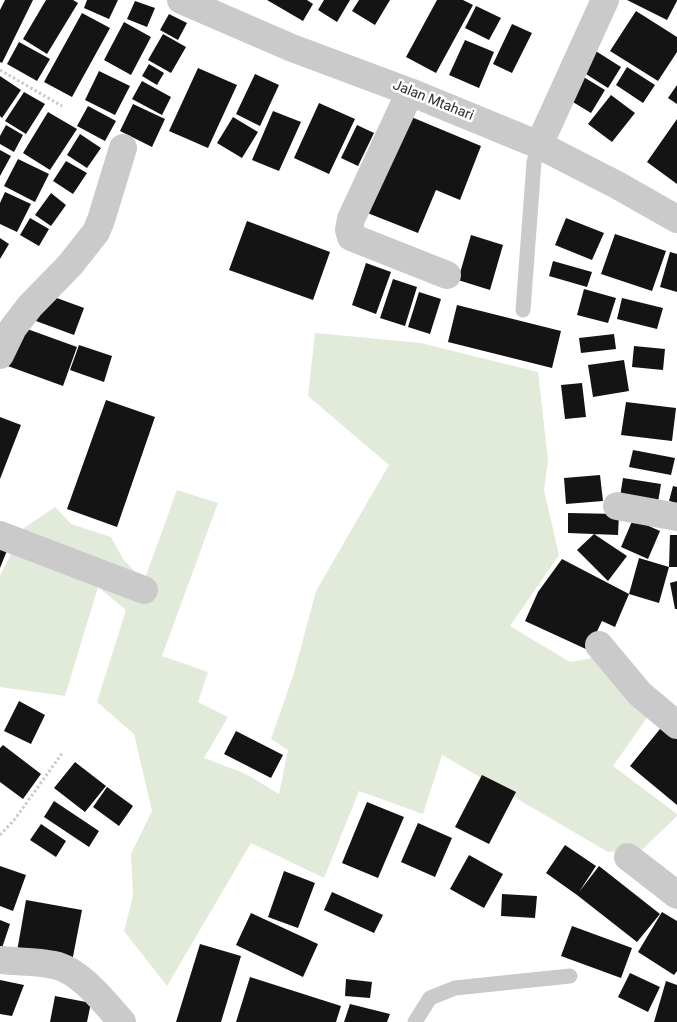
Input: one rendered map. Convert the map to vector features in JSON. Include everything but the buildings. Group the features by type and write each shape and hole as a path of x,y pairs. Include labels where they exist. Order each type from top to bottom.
{"street":[{"name":"Jalan Mtahari","path":"181,0 292,48 410,92 539,145 602,176 677,219"},
{"path":"539,145 605,0"},
{"path":"410,92 351,218 349,230 351,237 447,275"},
{"path":"0,355 19,320 70,265 96,232 123,148"},
{"path":"617,506 677,517"},
{"path":"0,535 144,590"},
{"path":"599,645 640,694 677,725"},
{"path":"628,857 677,895"},
{"path":"0,960 54,965 72,972 122,1022"}],"lane":[{"path":"523,310 534,162 539,145"},
{"path":"415,1022 430,998 455,988 570,976"}],"path":[{"path":"0,70 62,106"},
{"path":"0,835 16,819 64,752"}],"green space":[{"path":"315,333 421,343 538,372 548,460 544,490 559,555 510,626 570,662 614,654 651,712 613,766 677,814 677,816 643,849 608,852 442,755 423,814 359,791 324,878 251,843 167,986 124,931 133,896 131,854 152,811 134,734 97,702 126,610 98,587 65,696 0,687 0,576 24,528 55,507 71,524 111,537 123,559 144,581 177,490 218,503 162,656 208,672 198,702 228,717 204,758 246,774 279,794 288,750 271,739 294,673 316,591 389,465 308,396"}]}
